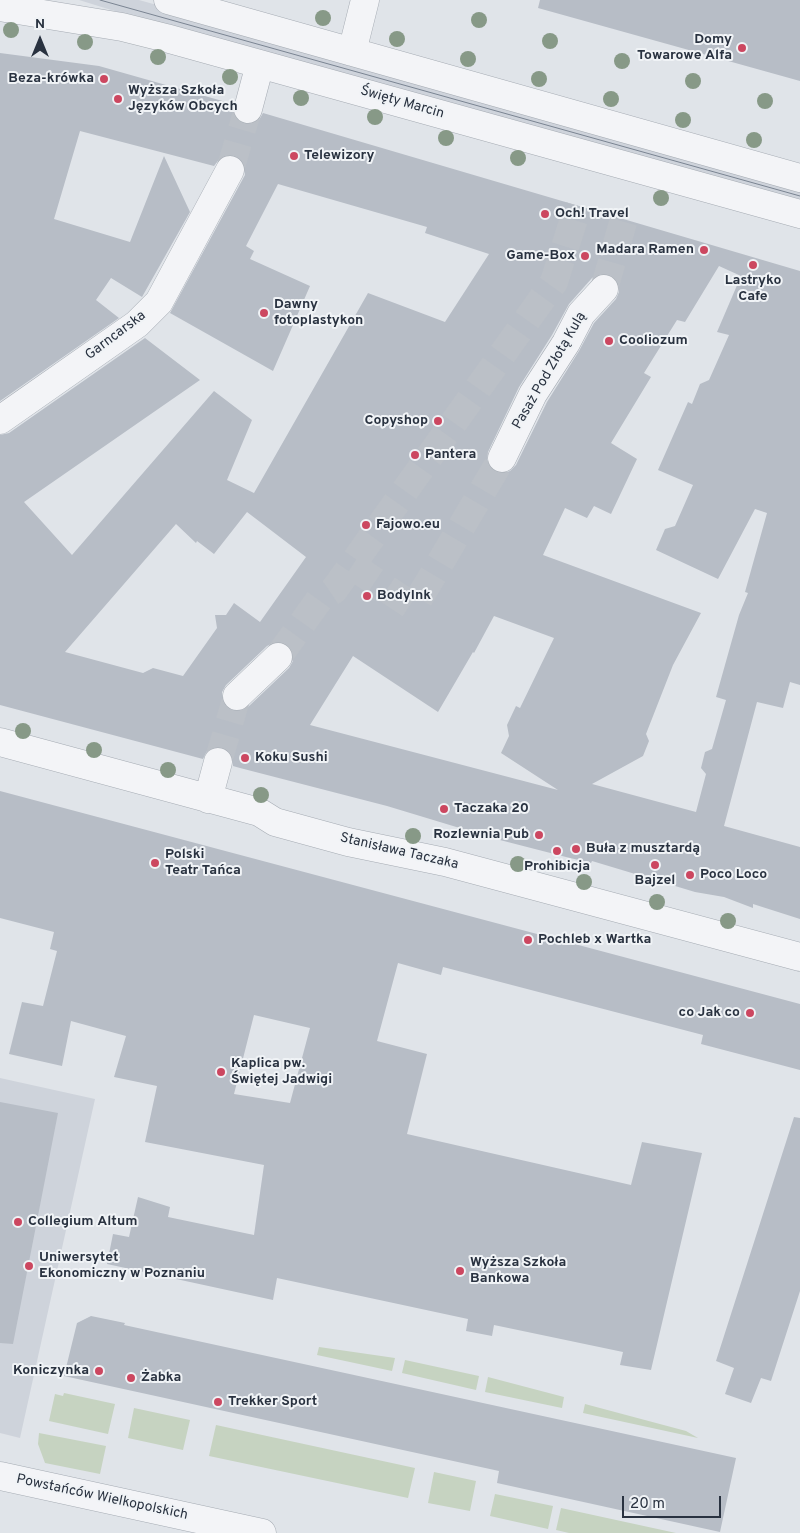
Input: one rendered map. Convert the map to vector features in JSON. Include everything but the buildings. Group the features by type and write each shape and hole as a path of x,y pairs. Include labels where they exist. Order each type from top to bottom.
{"street":[{"path":"168,0 800,178"},
{"path":"352,52 366,0"},
{"name":"Święty Marcin","path":"0,7 122,26 800,214"},
{"path":"248,109 260,64"},
{"name":"Garncarska","path":"0,420 137,324 159,302 230,170"},
{"name":"Pasaż Pod Złotą Kulą","path":"502,458 533,394 566,343 581,314 604,290"},
{"path":"237,696 278,657"},
{"name":"Stanisława Taczaka","path":"0,742 259,812 275,822 348,842 445,862 800,957"},
{"path":"208,799 217,767"},
{"name":"Powstańców Wielkopolskich","path":"0,1476 262,1533"}],"shaded area":[{"path":"79,0 139,0 800,186 800,205 199,37"},
{"name":"Uniwersytet Ekonomiczny w Poznaniu","path":"0,1078 95,1099 20,1438 0,1433"}],"green space":[{"path":"319,1347 395,1358 392,1371 317,1355"},
{"path":"405,1360 479,1376 476,1390 402,1373"},
{"path":"488,1377 564,1397 562,1408 485,1392"},
{"path":"64,1393 115,1404 108,1434 49,1421 55,1394 63,1396"},
{"path":"585,1404 686,1431 698,1438 583,1413"},
{"path":"134,1408 190,1420 183,1450 128,1438"},
{"path":"216,1425 415,1468 408,1498 209,1456"},
{"path":"39,1433 106,1446 100,1474 45,1463 38,1444"},
{"path":"434,1472 476,1481 470,1511 428,1503"},
{"path":"495,1494 553,1506 548,1529 490,1516"},
{"path":"561,1508 676,1533 569,1533 556,1530"}],"tunnel":[{"path":"230,170 248,109"},
{"path":"278,657 319,600 334,590 554,282 578,206"},
{"path":"604,289 624,219"},
{"path":"352,566 414,607 502,458"},
{"path":"218,762 237,696"}],"tram line":[{"path":"100,0 800,196"}],"place":[{"name":"Domy Towarowe Alfa","path":"742,48"},
{"name":"Beza-krówka","path":"104,79"},
{"name":"Wyższa Szkoła Języków Obcych","path":"118,99"},
{"name":"Telewizory","path":"294,156"},
{"name":"Och! Travel","path":"545,214"},
{"name":"Madara Ramen","path":"704,250"},
{"name":"Game-Box","path":"585,256"},
{"name":"Lastryko Cafe","path":"753,265"},
{"name":"Dawny fotoplastykon","path":"264,313"},
{"name":"Cooliozum","path":"609,341"},
{"name":"Copyshop","path":"438,421"},
{"name":"Pantera","path":"415,455"},
{"name":"Fajowo.eu","path":"366,525"},
{"name":"BodyInk","path":"367,596"},
{"name":"Koku Sushi","path":"245,758"},
{"name":"Taczaka 20","path":"444,809"},
{"name":"Rozlewnia Pub","path":"539,835"},
{"name":"Buła z musztardą","path":"576,849"},
{"name":"Prohibicja","path":"557,851"},
{"name":"Polski Teatr Tańca","path":"155,863"},
{"name":"Bajzel","path":"655,865"},
{"name":"Poco Loco","path":"690,875"},
{"name":"Pochleb x Wartka","path":"528,940"},
{"name":"co Jak co","path":"750,1013"},
{"name":"Kaplica pw. Świętej Jadwigi","path":"221,1072"},
{"name":"Collegium Altum","path":"18,1222"},
{"name":"Uniwersytet Ekonomiczny w Poznaniu","path":"29,1266"},
{"name":"Wyższa Szkoła Bankowa","path":"460,1271"},
{"name":"Koniczynka","path":"99,1371"},
{"name":"Żabka","path":"131,1378"},
{"name":"Trekker Sport","path":"218,1402"}]}
